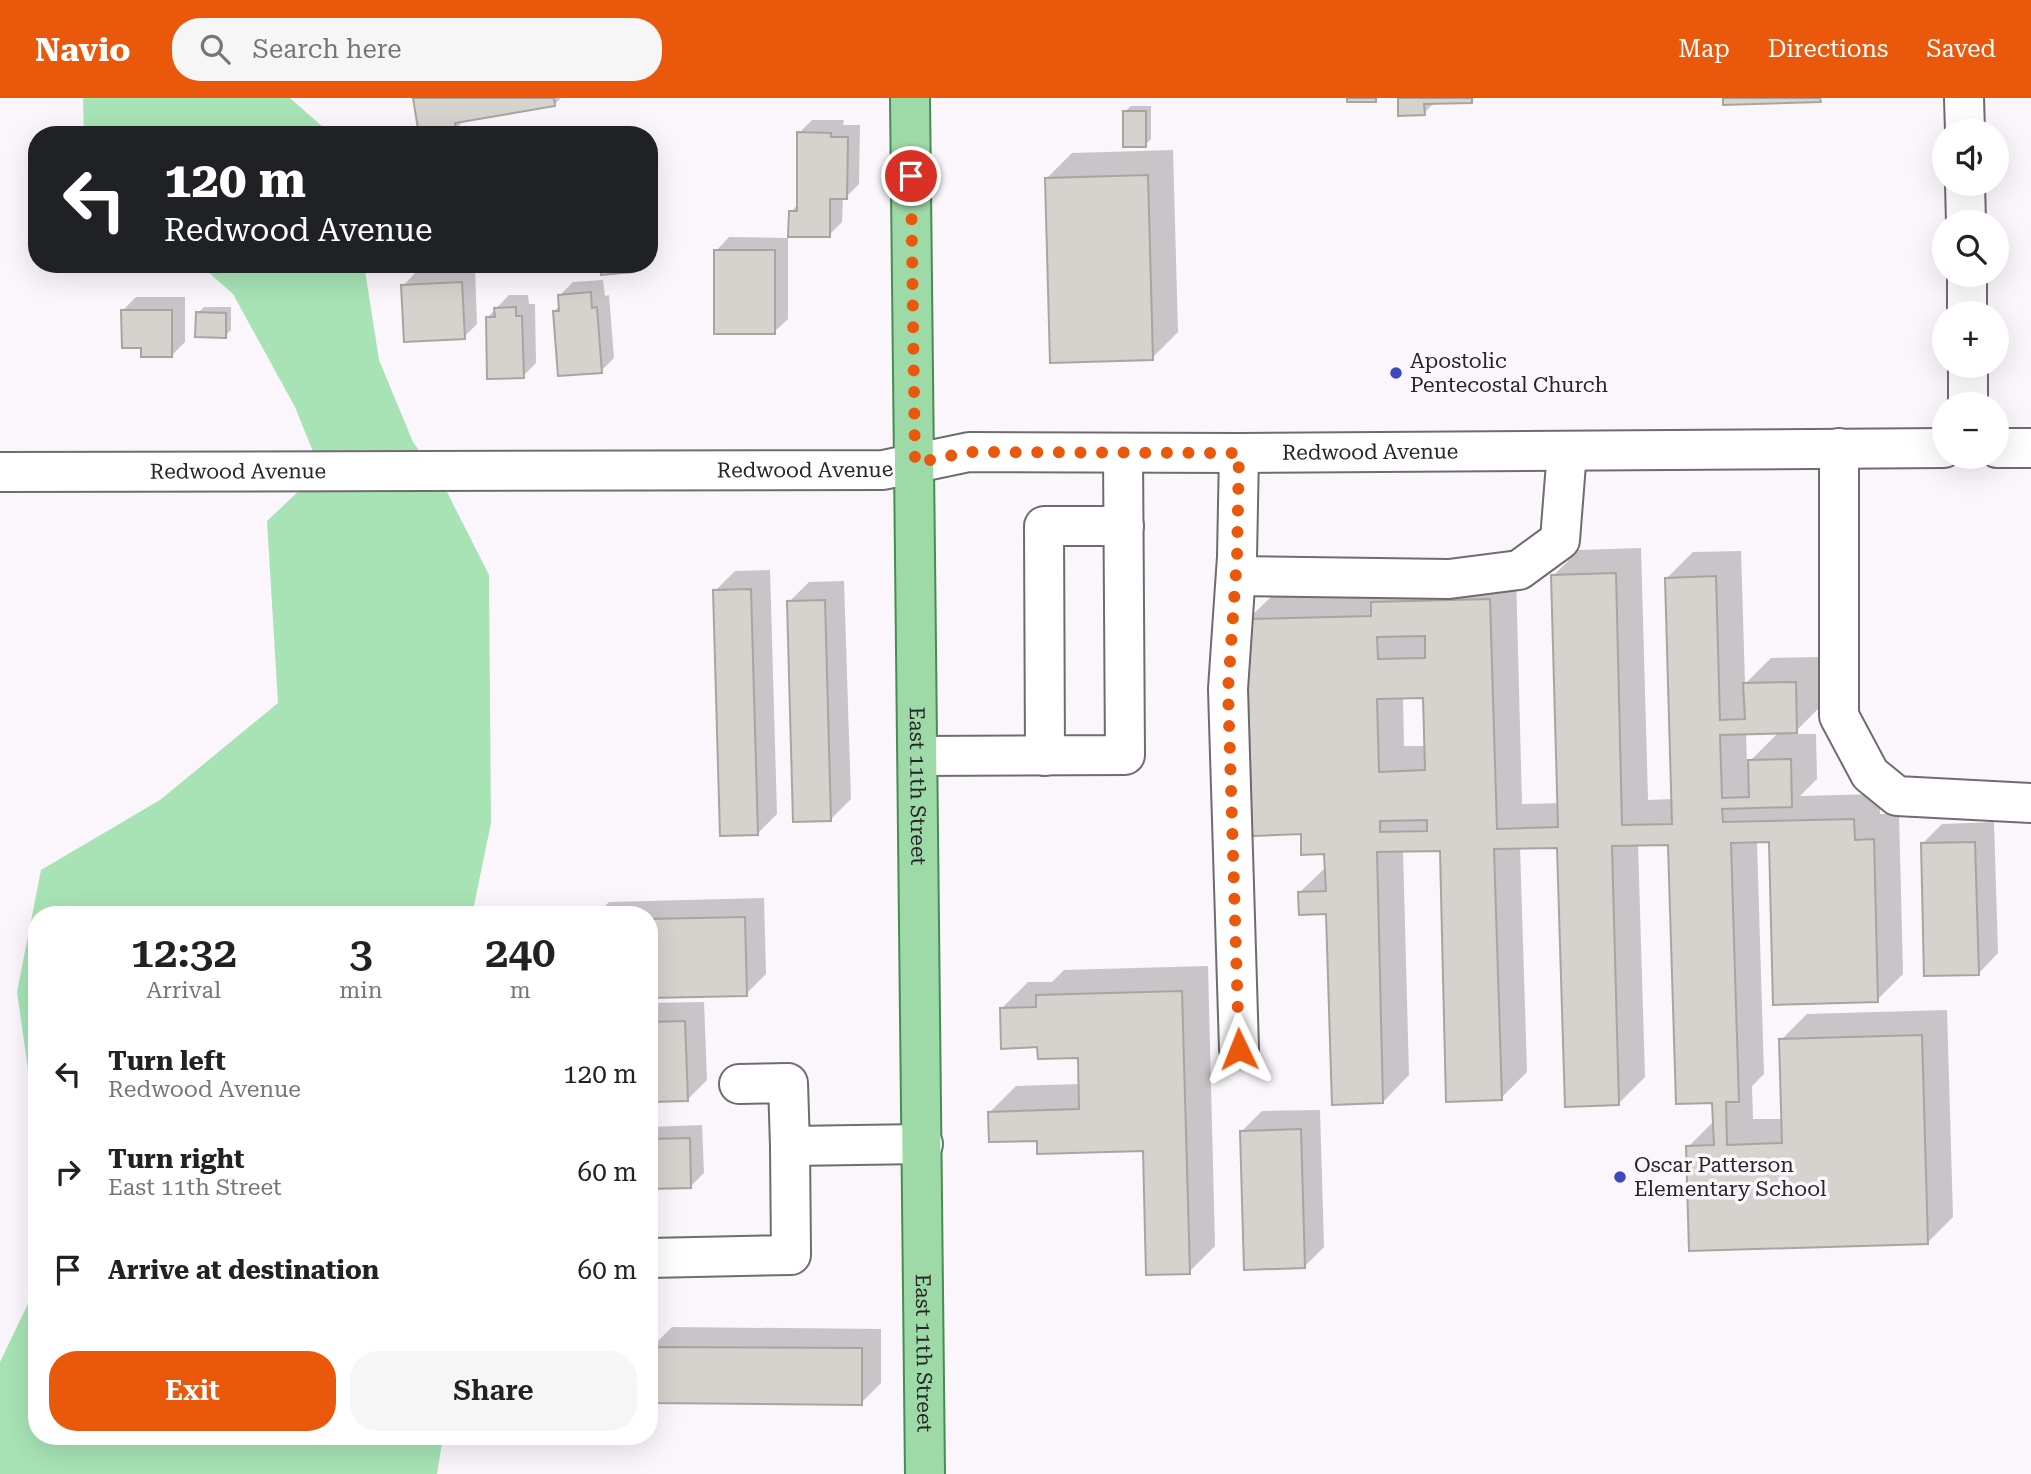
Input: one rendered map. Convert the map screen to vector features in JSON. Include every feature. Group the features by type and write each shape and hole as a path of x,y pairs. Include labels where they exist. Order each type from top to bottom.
{"main road":[{"name":"East 11th Street","path":"910,98 925,1474"}],"street":[{"path":"1964,98 1965,119"},
{"path":"1839,448 1839,716 1870,774 1898,796 2031,803"},
{"name":"Redwood Avenue","path":"0,472 883,470 969,452 1239,453 1932,448"},
{"path":"2009,448 2031,448"},
{"path":"1236,576 1449,579 1519,570 1560,540 1567,451"},
{"path":"919,756 1125,755 1124,453"},
{"path":"1239,453 1236,576 1228,690 1239,1049"},
{"path":"1045,755 1044,526 1124,526"},
{"path":"658,1258 791,1255 788,1083 740,1084"},
{"path":"790,1146 922,1144"}],"green space":[{"path":"83,98 290,98 322,126 84,126"},
{"path":"209,273 365,273 379,360 413,442 421,453 314,454 295,407 233,294"},
{"path":"445,488 489,575 491,823 474,906 34,906 41,870 160,800 278,703 267,521 301,489"},
{"path":"28,936 28,1070 17,992"},
{"path":"28,1304 28,1445 442,1445 437,1474 0,1474 0,1362"}],"building":[{"path":"413,98 554,98 555,106 455,123 455,126 418,126"},
{"path":"1347,98 1376,98 1376,102 1347,102"},
{"path":"1398,98 1472,98 1472,103 1424,104 1425,115 1398,116"},
{"path":"1723,98 1820,98 1821,102 1723,105"},
{"path":"1123,111 1146,111 1146,147 1123,147"},
{"path":"797,132 831,133 831,137 848,137 847,199 830,199 830,237 788,237 789,211 797,211"},
{"path":"1148,175 1153,360 1050,363 1045,178"},
{"path":"714,250 775,250 775,334 714,334"},
{"path":"462,282 465,339 404,342 401,285"},
{"path":"591,292 592,308 597,307 602,373 558,376 553,311 559,311 558,295"},
{"path":"516,307 516,316 522,316 524,378 487,379 486,317 495,317 494,308"},
{"path":"121,310 172,310 172,357 141,357 141,348 122,348"},
{"path":"196,312 226,313 226,338 195,337"},
{"path":"1616,573 1622,825 1672,824 1665,578 1716,576 1720,720 1745,719 1743,683 1796,682 1797,733 1720,735 1722,798 1749,797 1748,760 1791,759 1792,807 1722,809 1723,822 1854,819 1855,840 1874,839 1878,1002 1773,1005 1769,842 1731,843 1739,1102 1726,1102 1727,1145 1782,1143 1779,1039 1922,1035 1928,1244 1689,1251 1686,1146 1714,1145 1712,1103 1676,1104 1668,845 1612,846 1619,1105 1565,1107 1557,848 1494,849 1502,1100 1446,1102 1440,851 1377,852 1383,1103 1332,1105 1326,914 1299,915 1298,892 1326,891 1324,854 1301,855 1301,834 1252,836 1246,619 1371,616 1371,602 1490,599 1497,829 1558,827 1551,575","holes":["1425,636 1425,658 1378,659 1377,637","1423,698 1425,770 1379,772 1377,699","1427,820 1427,831 1380,832 1380,821"]},
{"path":"751,589 758,835 720,836 713,590"},
{"path":"825,600 831,821 793,822 787,601"},
{"path":"1975,842 1979,975 1924,976 1921,843"},
{"path":"745,917 747,996 658,998 658,919"},
{"path":"1182,991 1190,1274 1146,1275 1143,1151 1037,1154 1037,1141 989,1142 988,1112 1079,1109 1078,1058 1038,1059 1037,1047 1001,1049 1000,1008 1036,1007 1036,995"},
{"path":"685,1021 688,1101 658,1102 658,1022"},
{"path":"1301,1129 1305,1268 1244,1270 1240,1131"},
{"path":"690,1138 691,1188 658,1189 658,1139"},
{"path":"658,1347 862,1348 862,1405 658,1403"}],"place":[{"name":"Apostolic Pentecostal Church","path":"1396,373"},
{"name":"Oscar Patterson Elementary School","path":"1620,1177"}],"route":[{"path":"911,176 915,463 969,452 1239,453 1237,557 1228,690 1239,1049"}]}
